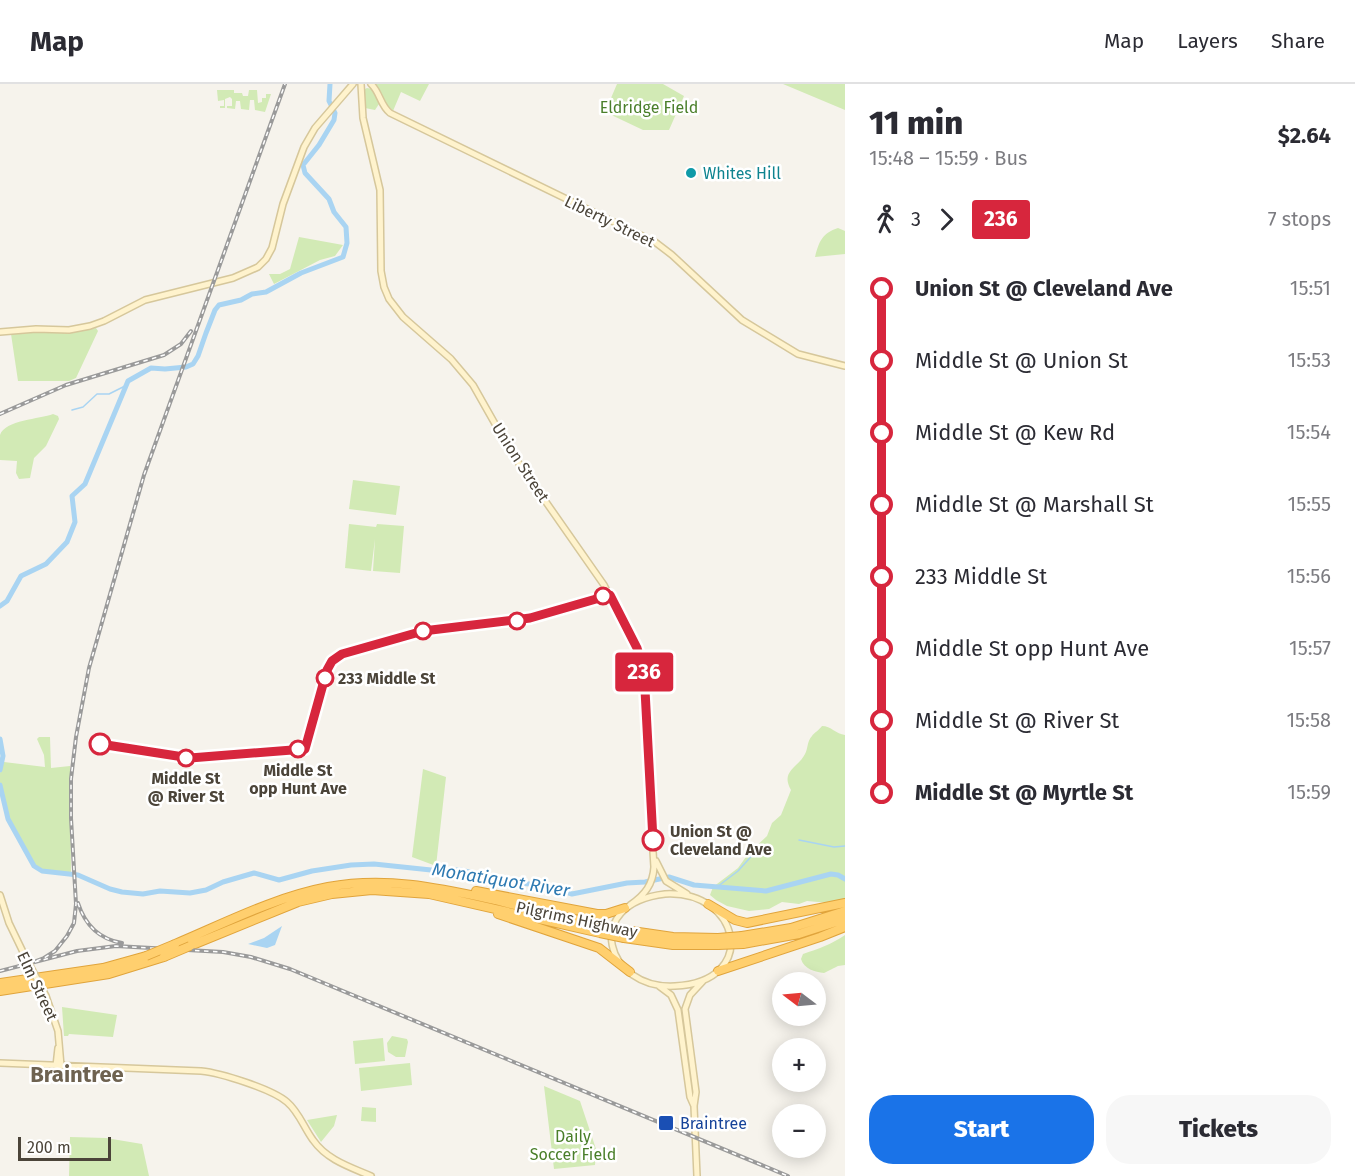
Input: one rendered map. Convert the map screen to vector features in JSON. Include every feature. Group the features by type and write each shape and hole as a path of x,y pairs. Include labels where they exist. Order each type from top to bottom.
{"highway":[{"name":"Pilgrims Highway","path":"0,983 108,966 146,956 279,900 318,889 375,882 421,885 601,929"},
{"path":"421,885 468,890 597,914 606,914 628,906"},
{"name":"Pilgrims Highway","path":"0,991 114,973 164,957 293,904 338,893 366,890 400,890 624,934 718,941 788,936 845,919"},
{"path":"457,900 597,947 630,972"},
{"path":"708,904 735,920 747,923 845,903"},
{"name":"Pilgrims Highway","path":"743,940 845,911"},
{"path":"714,973 845,927"}],"main road":[{"path":"0,332 87,327 145,300 237,277 256,268 266,259 272,248 283,204 302,150 315,128 353,84"},
{"name":"Union Street","path":"361,84 363,118 380,190 381,273 389,300 403,317 452,359 476,389 511,452 604,585 639,654 645,684 646,741 657,873 669,884 697,899"},
{"name":"Liberty Street","path":"370,84 384,108 392,114 658,244 742,320 798,354 845,366"},
{"path":"657,873 650,886 614,922 611,939 616,957 630,972 667,991 676,1004 690,1097 694,1106"},
{"path":"628,906 661,894 675,894 697,899 708,904 725,921 731,934 729,956 693,991 685,1009 696,1092 694,1106 697,1176"},
{"name":"Elm Street","path":"0,895 4,921 46,996 56,1024 60,1044 58,1066"},
{"path":"649,982 678,986 699,981 714,973"},
{"path":"0,1063 201,1071 227,1076 282,1099 294,1110 320,1149 338,1161 371,1176"}],"green space":[{"path":"376,84 429,84 420,101 401,92 393,111 386,104"},
{"name":"Eldridge Field","path":"617,84 663,84 684,96 669,130 643,130 605,112"},
{"path":"783,84 845,84 845,110"},
{"path":"365,89 372,89 379,104 375,110 365,108"},
{"path":"217,90 234,90 234,93 248,96 249,90 257,90 258,103 262,102 262,98 266,98 266,94 271,94 265,112 255,110 254,100 250,100 249,110 241,109 240,101 236,101 235,109 227,108 227,106 232,106 230,97 225,99 225,108 220,108 224,106 224,100 218,101"},
{"path":"838,228 845,231 845,254 815,257 822,239"},
{"path":"299,237 343,245 335,256 320,260 274,284 269,274 280,274 290,269"},
{"path":"96,328 98,331 76,378 69,381 18,381 11,334"},
{"path":"53,414 59,419 46,446 34,458 30,478 19,479 16,473 17,461 0,460 0,435 3,430 16,423"},
{"path":"353,480 400,486 396,515 349,509"},
{"path":"349,524 376,527 377,524 404,526 400,573 373,571 375,539 371,571 345,568"},
{"path":"822,726 845,735 845,899 829,903 782,902 769,909 749,911 727,906 716,900 710,895 713,887 738,868 748,854 767,836 772,823 781,815 791,790 788,784 789,774 805,754 810,738"},
{"path":"50,737 51,768 70,766 71,874 46,871 32,865 5,813 0,782 4,762 45,767 44,755 37,739"},
{"path":"423,769 446,777 436,866 412,857"},
{"path":"845,935 845,965 826,972 817,972 802,962 803,954 830,944"},
{"path":"62,1007 117,1015 113,1037 69,1034 64,1036"},
{"path":"392,1036 407,1039 405,1057 396,1057 388,1052 387,1043"},
{"path":"383,1038 385,1061 355,1064 353,1041"},
{"path":"410,1063 412,1085 361,1091 359,1068"},
{"name":"Daily Soccer Field","path":"544,1086 580,1101 596,1149 595,1165 554,1169"},
{"path":"362,1107 376,1108 376,1122 361,1121"},
{"path":"337,1115 334,1126 321,1142 307,1120"},
{"path":"70,1137 106,1138 142,1144 149,1176 69,1176"}],"water":[{"path":"282,926 275,945 267,948 248,944 264,938"}],"waterway":[{"name":"Monatiquot River","path":"0,606 7,601 21,576 46,564 67,542 75,522 72,496 85,484 128,381 151,368 165,369 193,364 219,305 241,300 252,294 266,292 301,273 343,257 347,243 346,227 334,212 329,199 305,173 303,165 319,145 334,120 335,113 329,101 330,84"},
{"path":"72,410 83,407 97,394 109,394 125,386"},
{"name":"Monatiquot River","path":"0,739 3,756 0,770"},
{"name":"Monatiquot River","path":"0,785 8,819 34,866 42,871 78,875 122,892 190,893 206,890 223,882 254,873 279,880 312,871 374,864 431,870 460,870 520,883 547,886 572,894 669,877 694,885 766,891 831,874 845,879"},
{"path":"799,840 834,847 845,846"},
{"path":"717,887 738,871 757,850"}],"railway":[{"path":"28,964 55,951 74,923 76,904 71,779 89,668 144,475 285,84"},
{"path":"0,414 66,385 164,355 181,344 191,331"},
{"path":"78,903 94,930 106,938 122,943"},
{"path":"0,971 77,951 116,946 223,952 251,957 290,969 788,1176"}],"bus line":[{"name":"236","path":"100,744 190,758 305,749 327,670 336,657 352,650 423,631 530,618 610,595 637,648 644,671 653,840"}],"place":[{"name":"Whites Hill","path":"691,173"},
{"name":"233 Middle St","path":"325,678"},
{"name":"Middle St opp Hunt Ave","path":"298,749"},
{"name":"Middle St @ River St","path":"186,758"},
{"name":"Union St @ Cleveland Ave","path":"653,840"},
{"name":"Braintree","path":"666,1123"}],"district":[{"name":"Braintree","path":"77,1074"}]}
